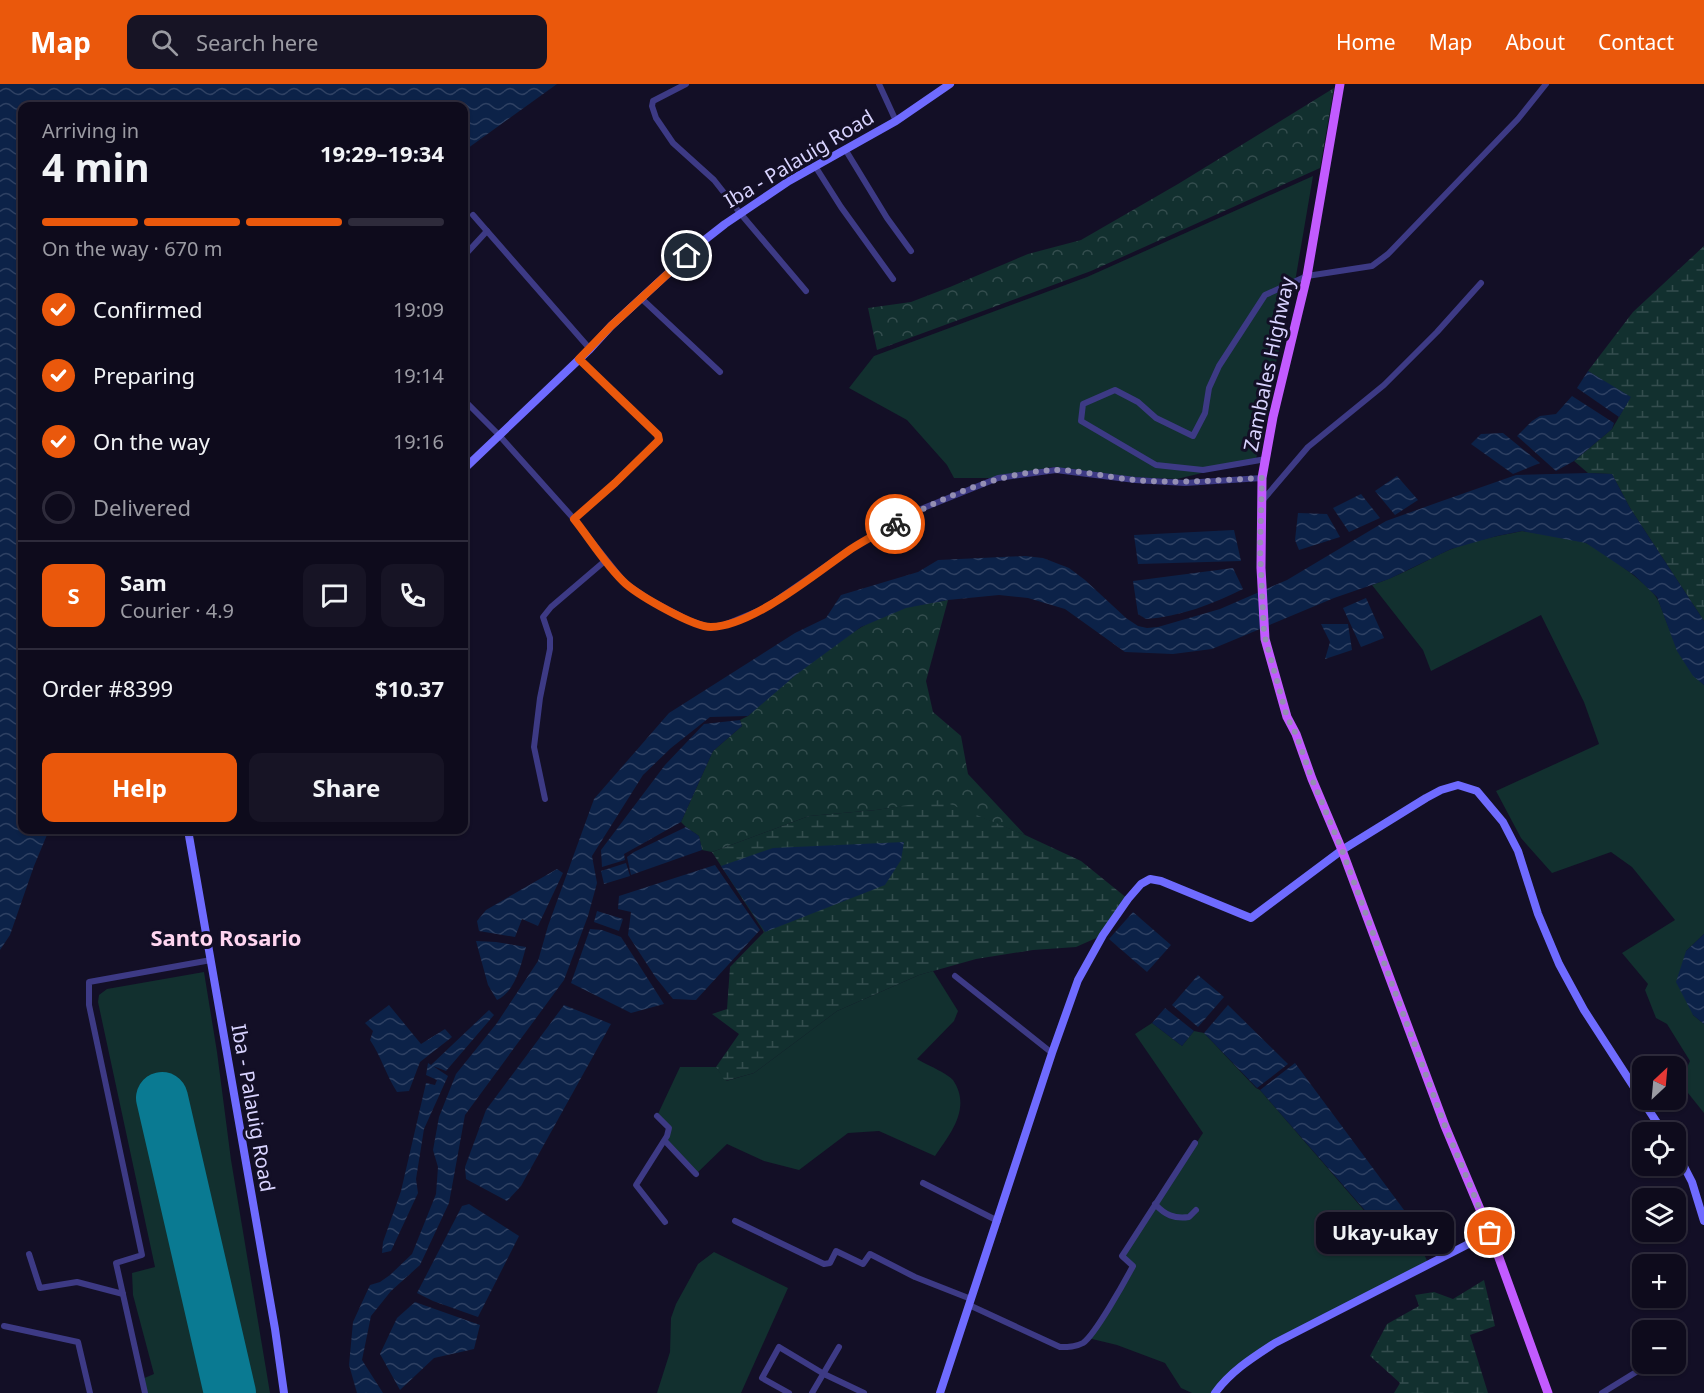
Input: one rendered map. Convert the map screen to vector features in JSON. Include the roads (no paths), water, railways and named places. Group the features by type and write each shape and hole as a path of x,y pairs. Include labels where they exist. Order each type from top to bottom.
{"main road":[{"name":"Iba - Palauig Road","path":"468,465 590,349 611,326 702,242 740,213 815,166 896,121 950,84"},
{"name":"Zambales Highway","path":"1340,84 1307,276 1274,412 1262,478 1261,587 1264,634 1287,717 1296,734 1342,850 1445,1126 1490,1233 1548,1393"},
{"path":"940,1393 1078,980 1103,935 1141,884 1150,879 1161,880 1251,918 1342,850 1441,790 1458,785 1477,791 1503,822 1518,851 1538,914 1564,974 1584,1010 1657,1122"},
{"name":"Iba - Palauig Road","path":"189,834 275,1329 284,1393"},
{"path":"1686,1170 1704,1221"},
{"path":"1215,1393 1224,1380 1275,1343 1490,1233"}],"street":[{"path":"686,84 653,101 652,106 656,118 673,143 714,180 806,291"},
{"path":"879,84 896,121"},
{"path":"1266,459 1203,470 1156,465 1081,421 1083,404 1115,390 1138,402 1156,418 1193,436 1205,412 1209,388 1219,366 1265,295 1307,276 1372,266 1388,255 1518,119 1546,84"},
{"path":"845,149 886,218 911,250"},
{"path":"815,166 892,279"},
{"path":"473,215 590,349"},
{"path":"468,252 487,231"},
{"path":"1262,501 1308,447 1384,385 1437,332 1480,284"},
{"path":"642,299 720,372"},
{"path":"574,519 659,440 658,435 579,359"},
{"path":"468,404 574,519 625,583 650,600 688,620 709,627 724,625 765,608 852,548 921,510 998,478 1056,470 1135,480 1185,483 1262,478"},
{"path":"545,800 534,747 540,698 550,649 550,638 543,617 551,607 606,560"},
{"path":"145,1393 116,1263 142,1255 89,1005 89,982 211,960"},
{"path":"955,976 1052,1053"},
{"path":"657,1116 669,1128 665,1141 636,1185 665,1222"},
{"path":"665,1141 696,1174"},
{"path":"735,1221 824,1264 830,1263 836,1251 863,1264 870,1254 1060,1347 1075,1346 1083,1343 1112,1302 1133,1266 1122,1256 1195,1143"},
{"path":"923,1183 998,1221"},
{"path":"1155,1204 1163,1213 1178,1218 1189,1217 1196,1210"},
{"path":"29,1254 40,1288 77,1282 123,1294"},
{"path":"4,1326 78,1342 90,1393"},
{"path":"789,1393 762,1378 779,1347 824,1374 864,1393"},
{"path":"812,1393 839,1347"},
{"path":"1602,1393 1633,1374"}],"water":[{"path":"0,84 557,84 468,148 468,102 18,102 18,834 47,834 10,935 0,950"},
{"path":"1588,371 1631,397 1619,417 1577,388"},
{"path":"1572,396 1614,423 1612,429 1574,461 1556,471 1517,436 1540,416 1556,414"},
{"path":"1503,433 1540,463 1513,474 1471,444 1481,434"},
{"path":"1612,474 1630,508 1704,621 1704,685 1693,676 1677,651 1657,597 1634,575 1586,543 1522,531 1451,549 1389,579 1334,598 1212,649 1173,654 1125,652 1065,609 1028,598 999,595 948,600 906,608 861,627 797,674 748,716 710,717 671,748 643,775 592,856 597,883 588,916 564,980 465,1115 449,1203 420,1265 391,1291 371,1316 362,1360 383,1393 357,1393 349,1365 353,1322 370,1285 390,1275 412,1254 436,1194 438,1167 433,1150 439,1117 456,1074 497,1023 538,961 548,926 594,799 669,713 795,633 826,618 841,595 918,572 938,560 1025,556 1043,558 1069,568 1138,626 1158,627 1220,609 1287,580 1386,521 1439,502 1516,475"},
{"path":"1397,476 1418,500 1395,515 1375,491"},
{"path":"1361,494 1380,518 1349,532 1333,508"},
{"path":"1298,513 1327,514 1340,537 1299,550 1295,540"},
{"path":"1234,530 1241,561 1138,564 1134,535"},
{"path":"1233,568 1243,589 1208,605 1171,616 1146,619 1138,614 1133,581"},
{"path":"1366,598 1384,638 1361,647 1343,608"},
{"path":"1321,624 1348,624 1352,650 1325,659 1330,642"},
{"path":"740,720 742,726 713,751 681,822 624,854 625,860 602,867 601,850 665,765 704,724"},
{"path":"686,827 699,836 702,850 631,875 627,857"},
{"path":"904,842 901,860 885,885 765,932 721,866 773,848"},
{"path":"626,863 630,876 604,884 601,871"},
{"path":"715,865 760,930 696,1000 673,999 656,978 628,935 631,912 618,909 619,896"},
{"path":"557,869 563,873 538,926 522,919 515,937 479,931 477,921 486,910"},
{"path":"597,911 623,919 619,931 594,922"},
{"path":"1133,912 1171,945 1147,972 1109,939"},
{"path":"590,929 602,930 621,937 664,1004 631,1013 571,983"},
{"path":"1704,934 1704,1024 1693,1015 1676,982 1686,951"},
{"path":"476,941 526,947 513,984 497,1000 488,985"},
{"path":"1198,975 1224,997 1198,1027 1172,1005"},
{"path":"389,1005 421,1044 445,1029 452,1037 420,1062 409,1091 397,1092 370,1040 373,1031 365,1023"},
{"path":"564,1005 611,1024 521,1186 507,1201 466,1179 465,1167 486,1110"},
{"path":"1228,1005 1288,1064 1257,1088 1204,1033"},
{"path":"1165,1008 1194,1031 1182,1046 1152,1023"},
{"path":"489,1010 494,1015 446,1071 433,1066 448,1076 424,1129 416,1179 418,1193 391,1251 382,1253 383,1242 401,1191 426,1083 435,1085 437,1080 426,1075 428,1063 431,1065"},
{"path":"1295,1063 1404,1210 1376,1223 1260,1090"},
{"path":"469,1204 519,1236 478,1317 417,1293 462,1206"},
{"path":"415,1302 480,1325 474,1349 434,1358 400,1390 380,1354 397,1318"}],"place":[{"name":"Ukay-ukay","path":"1490,1233"}],"district":[{"name":"Santo Rosario","path":"226,938"}]}
